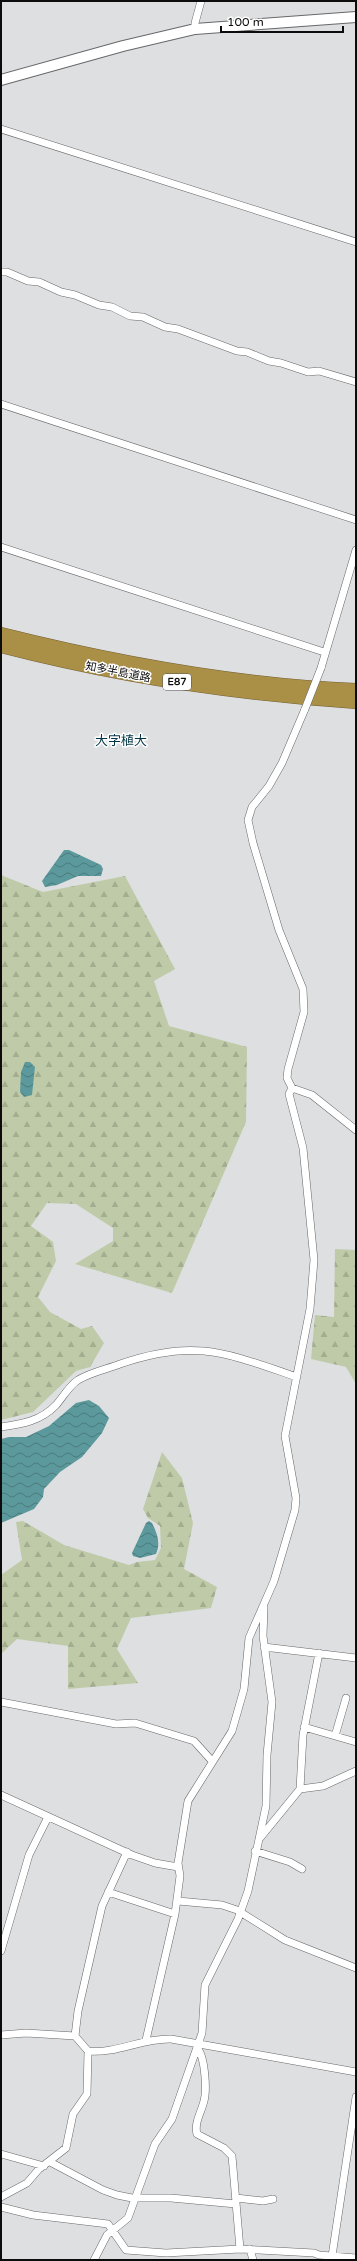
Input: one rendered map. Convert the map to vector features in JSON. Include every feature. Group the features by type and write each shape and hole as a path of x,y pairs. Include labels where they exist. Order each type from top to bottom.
{"highway":[{"name":"知多半島道路","path":"1,634 132,664 207,676 289,685 356,690"},
{"name":"知多半島道路","path":"1,646 129,675 228,690 356,702"}],"street":[{"path":"196,29 195,23 201,1"},
{"path":"1,80 123,46 196,29 356,17"},
{"path":"1,129 356,242"},
{"path":"1,272 7,272 28,281 39,282 61,292 75,295 99,305 112,307 130,316 143,317 165,327 178,329 269,361 281,362 308,372 319,371 356,382"},
{"path":"1,404 356,520"},
{"path":"1,546 324,652"},
{"path":"356,550 324,652 321,668 305,709 282,763 269,786 252,807 248,826 279,930 303,989 304,1012 288,1069 287,1078 292,1088 312,1095 356,1130"},
{"path":"146,2040 176,1914 180,1876 178,1867 188,1801 232,1731 244,1689 250,1638 258,1614 264,1607 274,1581 295,1510 296,1498 285,1444 285,1436 310,1309 314,1260 303,1148 289,1094 292,1088"},
{"path":"1,1427 24,1424 42,1416 55,1406 70,1387 86,1376 159,1352 181,1349 215,1352 233,1356 297,1377"},
{"path":"94,2260 100,2246 113,2228 128,2218 137,2198 155,2144 172,2119 199,2046 202,2033 205,1985 241,1913 248,1891 255,1851 266,1806 267,1755 272,1702 271,1683 264,1647 264,1607"},
{"path":"264,1647 356,1658"},
{"path":"257,1843 268,1826 300,1789 304,1727 319,1653"},
{"path":"335,1736 346,1698"},
{"path":"1,1702 116,1724 135,1723 194,1741 212,1761"},
{"path":"304,1727 356,1742"},
{"path":"300,1789 323,1786 356,1771"},
{"path":"1,1795 14,1800 48,1818 127,1852 155,1863 178,1867"},
{"path":"1,1951 29,1855 48,1818"},
{"path":"255,1851 290,1862 302,1869"},
{"path":"1,2198 26,2183 66,2148 73,2114 87,2094 88,2051 76,2036 78,2011 102,1906 127,1852"},
{"path":"108,1892 176,1914"},
{"path":"178,1901 222,1905 241,1913 285,1940 356,1968"},
{"path":"1,2035 26,2034 76,2036"},
{"path":"88,2051 102,2053 146,2040 171,2039 199,2046 356,2072"},
{"path":"199,2046 203,2055 205,2099 195,2126 197,2134 224,2148 232,2156 240,2249"},
{"path":"332,2256 356,2097"},
{"path":"1,2154 47,2164 103,2190 137,2198 236,2201 263,2201 274,2199"},
{"path":"1,2207 34,2215 108,2224 113,2228 126,2250 166,2253 250,2249 314,2253 319,2258 332,2256 356,2258"},
{"path":"250,2249 253,2260"}],"green space":[{"path":"1,875 43,892 125,876 175,969 154,981 169,1026 247,1047 246,1122 172,1293 75,1264 113,1241 113,1228 76,1204 47,1203 31,1226 53,1242 56,1261 38,1297 50,1312 81,1329 92,1326 104,1343 90,1367 76,1371 33,1412 1,1420"},
{"path":"335,1249 356,1250 356,1384 346,1367 311,1359 315,1315 334,1317"},
{"path":"162,1452 182,1478 193,1523 184,1569 217,1587 211,1608 131,1618 117,1649 138,1683 68,1689 68,1646 17,1639 1,1654 1,1575 22,1560 16,1522 23,1521 64,1545 129,1565 137,1562 155,1560 161,1548 160,1526 148,1518 143,1509"}],"water":[{"path":"64,850 69,850 101,865 103,869 101,876 78,876 57,885 45,887 42,881"},
{"path":"25,1062 30,1062 35,1067 32,1095 24,1097 20,1092 21,1072"},
{"path":"89,1400 99,1406 109,1418 102,1433 82,1457 60,1472 44,1489 43,1497 34,1509 1,1523 1,1439 9,1437 26,1437 49,1426 76,1403"},
{"path":"149,1521 152,1523 158,1538 156,1554 140,1558 133,1556 132,1553 146,1523"}],"district":[{"name":"大字植大","path":"121,741"}]}
